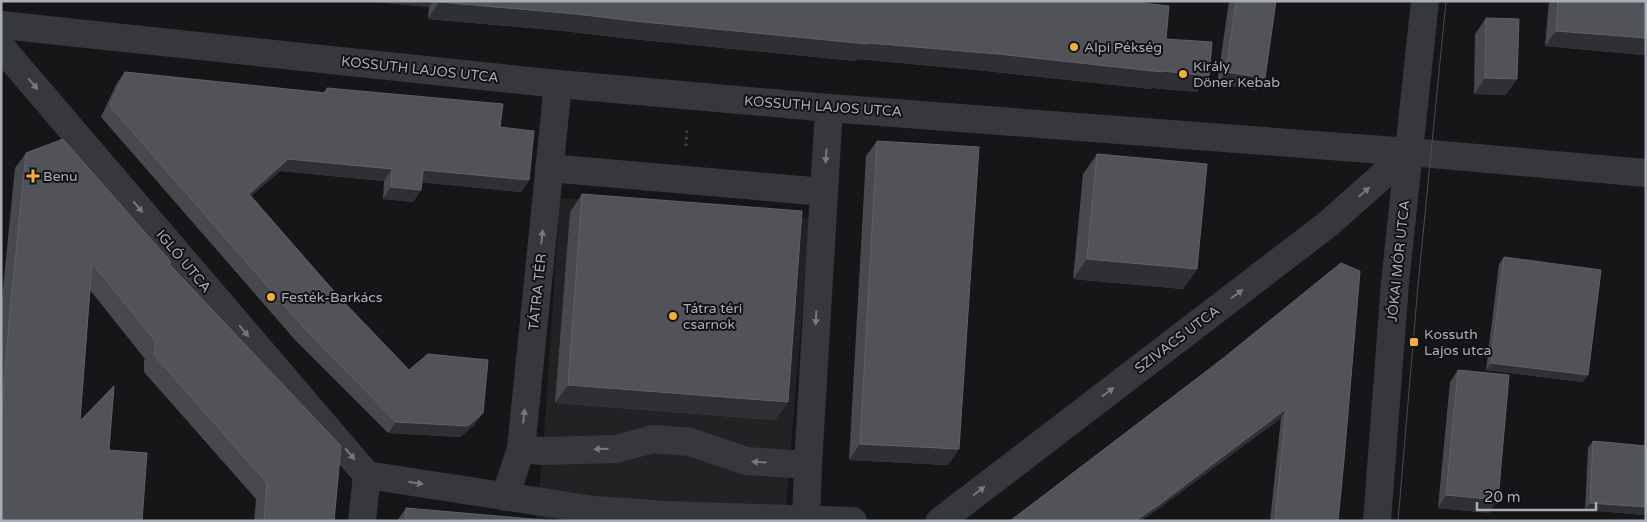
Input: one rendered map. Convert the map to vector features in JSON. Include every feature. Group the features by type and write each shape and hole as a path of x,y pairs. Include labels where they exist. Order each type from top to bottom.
{"street":[{"name":"JÓKAI MÓR UTCA","path":"1377,521 1395,283 1425,1"},
{"name":"KOSSUTH LAJOS UTCA","path":"1,25 558,84 829,108 1409,152 1646,173"},
{"name":"IGLÓ UTCA","path":"1,47 367,475"},
{"name":"TÁTRA TÉR","path":"505,497 521,449 558,84"},
{"path":"806,519 829,108"},
{"name":"SZIVACS UTCA","path":"940,521 1328,224 1409,152"},
{"path":"549,168 824,192"},
{"path":"521,449 543,451 616,449 653,439 690,442 746,461 808,465"},
{"path":"362,521 367,475 594,510 853,521"}],"shaded area":[{"path":"560,198 810,218 785,520 789,521 536,521 543,451"}],"building":[{"path":"439,1 1125,1 1169,6 1166,39 1212,42 1209,76"},
{"path":"1236,1 1276,1 1265,78 1226,72"},
{"path":"1558,1 1646,1 1646,38 1556,31"},
{"path":"1486,18 1519,19 1517,79 1485,78"},
{"path":"125,72 326,93 327,88 503,104 500,127 534,131 529,180 423,170 421,190 391,187 392,169 288,159 249,194 339,297 409,370 428,354 488,360 483,413 468,426 396,422 305,329 110,106"},
{"path":"63,139 171,262 169,264 341,446 334,521 264,521 267,483 155,356 155,345 157,343 92,263 80,421 114,386 109,450 147,453 142,521 1,521 1,426 9,322 26,153"},
{"path":"877,141 979,147 959,449 860,444"},
{"path":"1097,154 1207,164 1197,269 1087,259"},
{"name":"Tátra téri csarnok","path":"582,194 802,211 788,402 568,385"},
{"path":"1504,257 1601,270 1588,375 1491,363"},
{"path":"1341,263 1360,271 1338,521 1275,521 1286,409 1135,521 1010,521 1221,360"},
{"path":"1458,370 1509,375 1498,500 1446,495"},
{"path":"1593,441 1646,446 1646,507 1590,503"},
{"path":"406,508 544,520 544,521 405,521"}],"tram line":[{"path":"1398,521 1418,285 1446,1"}],"place":[{"name":"Alpi Pékség","path":"1074,47"},
{"name":"Király Döner Kebab","path":"1183,74"},
{"name":"Benu","path":"33,176"},
{"name":"Festék-Barkács","path":"271,297"},
{"name":"Tátra téri csarnok","path":"673,316"},
{"name":"Kossuth Lajos utca","path":"1414,342"}]}
